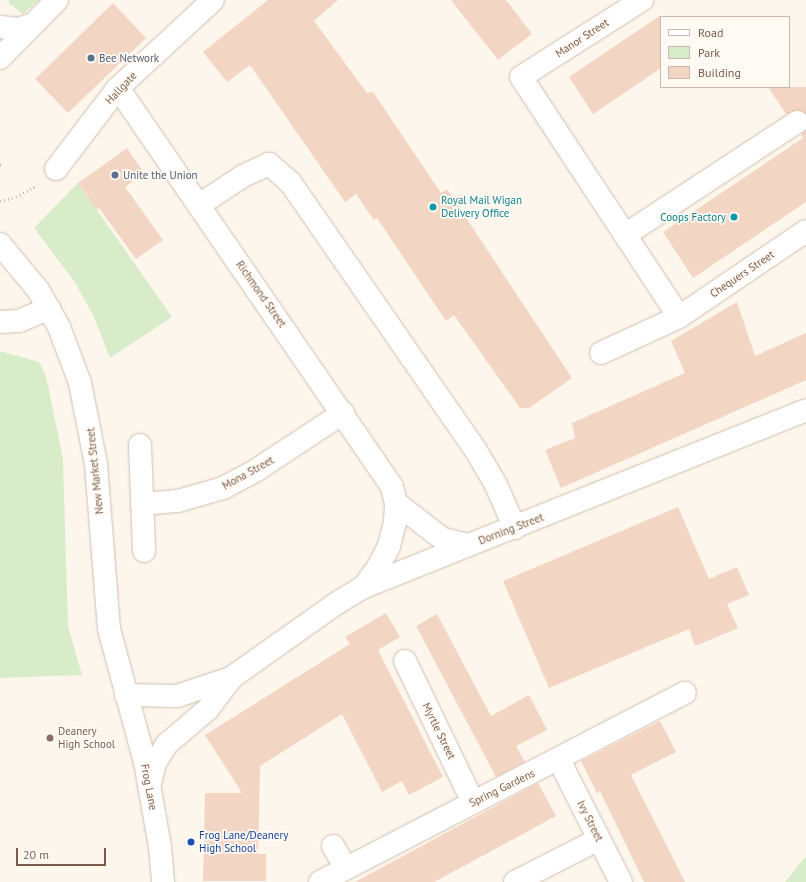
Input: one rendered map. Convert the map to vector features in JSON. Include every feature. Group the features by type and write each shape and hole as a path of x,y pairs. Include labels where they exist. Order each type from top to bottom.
{"street":[{"path":"0,58 57,0"},
{"name":"Hallgate","path":"56,169 118,88 213,0"},
{"name":"Manor Street","path":"625,235 521,77 642,0"},
{"path":"0,27 19,30 32,24"},
{"name":"Richmond Street","path":"118,88 343,413 392,487 396,503 395,522 389,546 380,564 364,587"},
{"path":"679,317 625,235 797,122"},
{"path":"199,205 243,176 269,164 290,182 475,449 496,485 515,528"},
{"name":"Chequers Street","path":"601,353 679,317 806,231"},
{"name":"New Market Street","path":"0,244 27,273 49,308 70,352 89,417 96,464 109,629 126,695"},
{"path":"0,322 19,321 49,308"},
{"name":"Dorning Street","path":"150,786 155,763 167,744 208,709 232,678 337,603 364,587 468,545 515,528 806,410"},
{"name":"Mona Street","path":"142,504 178,501 223,488 258,469 343,413"},
{"path":"140,445 144,552"},
{"path":"396,503 443,539 468,545"},
{"name":"Myrtle Street","path":"404,661 473,802"},
{"name":"Dorning Street","path":"126,695 177,696 232,678"},
{"name":"Spring Gardens","path":"320,882 473,802 559,760 685,693"},
{"name":"Frog Lane","path":"126,695 150,786 160,847 163,882"},
{"name":"Ivy Street","path":"559,760 620,882"},
{"path":"515,882 598,839"},
{"path":"333,846 345,868"}],"path":[{"path":"0,165 4,164"},
{"path":"0,201 16,197 36,185 56,169"}],"green space":[{"path":"9,0 39,0 23,14 9,3"},
{"path":"78,183 172,317 110,358 93,315 74,281 34,228"},
{"path":"0,351 39,362 46,376 63,459 68,626 82,675 0,678"},
{"path":"806,856 806,882 785,882"}],"building":[{"name":"Royal Mail Wigan Delivery Office","path":"268,0 338,0 314,21 367,93 373,92 441,193 447,189 572,378 529,408 520,408 454,315 446,321 377,218 374,220 356,194 345,202 250,65 227,82 203,52"},
{"path":"451,0 506,0 532,34 498,60"},
{"name":"Bee Network","path":"113,3 146,38 68,113 35,79"},
{"path":"661,15 660,69 593,114 569,77"},
{"path":"806,87 806,114 797,110 786,114 769,88"},
{"name":"Coops Factory","path":"806,130 806,202 693,278 663,232 803,138 801,135"},
{"path":"127,148 144,173 125,187 163,240 136,259 99,208 97,210 78,183"},
{"path":"737,302 755,356 806,333 806,380 561,488 545,450 575,438 572,423 685,373 671,341"},
{"path":"678,507 709,579 737,567 749,595 727,604 738,628 695,646 689,629 549,688 503,581"},
{"path":"386,613 400,637 378,650 443,777 409,795 402,781 382,792 342,714 260,766 258,854 266,854 266,881 203,881 205,793 242,793 205,735 350,644 345,637"},
{"path":"437,614 491,716 529,695 547,730 516,746 525,762 496,777 416,626"},
{"path":"660,721 676,752 631,775 685,882 644,882 600,791 597,793 581,761"},
{"path":"538,783 556,816 434,882 355,882"}],"place":[{"name":"Bee Network","path":"91,58"},
{"name":"Unite the Union","path":"115,175"},
{"name":"Royal Mail Wigan Delivery Office","path":"433,207"},
{"name":"Coops Factory","path":"734,217"},
{"name":"Deanery High School","path":"50,738"},
{"name":"Frog Lane/Deanery High School","path":"191,842"}]}
